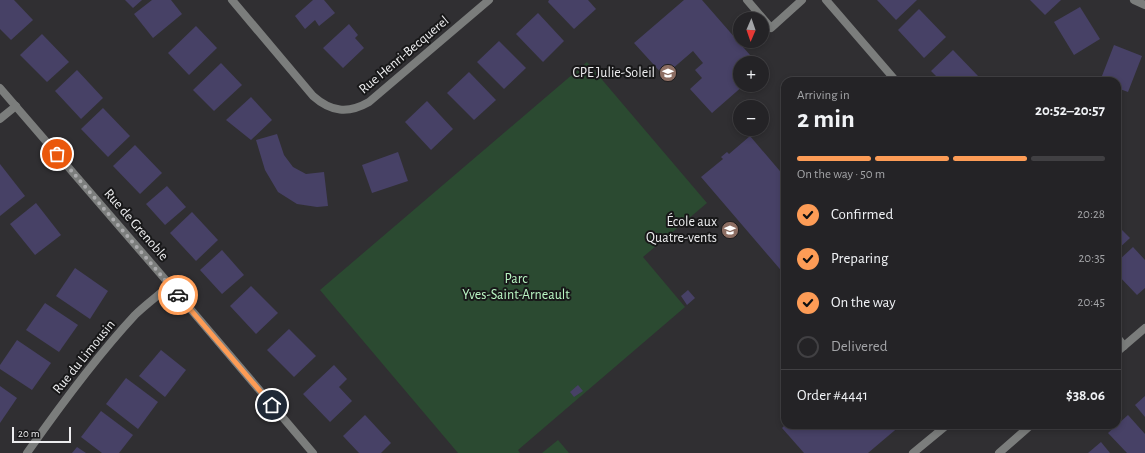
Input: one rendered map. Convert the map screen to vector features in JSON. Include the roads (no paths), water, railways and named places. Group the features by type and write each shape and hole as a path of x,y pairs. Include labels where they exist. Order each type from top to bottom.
{"street":[{"name":"Rue Henri-Becquerel","path":"232,0 313,96 329,108 340,110 361,107 369,102 489,0"},
{"path":"747,0 771,28 802,0"},
{"path":"826,0 893,77"},
{"path":"1134,0 1145,5"},
{"name":"Rue de Grenoble","path":"0,88 313,453"},
{"path":"0,119 16,106"},
{"name":"Rue du Limousin","path":"27,453 72,391 124,328 137,314 170,285"},
{"path":"1121,349 1145,328"},
{"path":"1121,342 1124,346"},
{"path":"913,453 942,429"},
{"path":"999,453 1026,429"}],"place":[{"name":"CPE Julie-Soleil","path":"668,73"},
{"name":"École aux Quatre-vents","path":"730,230"}],"park label":[{"name":"Parc Yves-Saint-Arneault","path":"516,288"}]}
